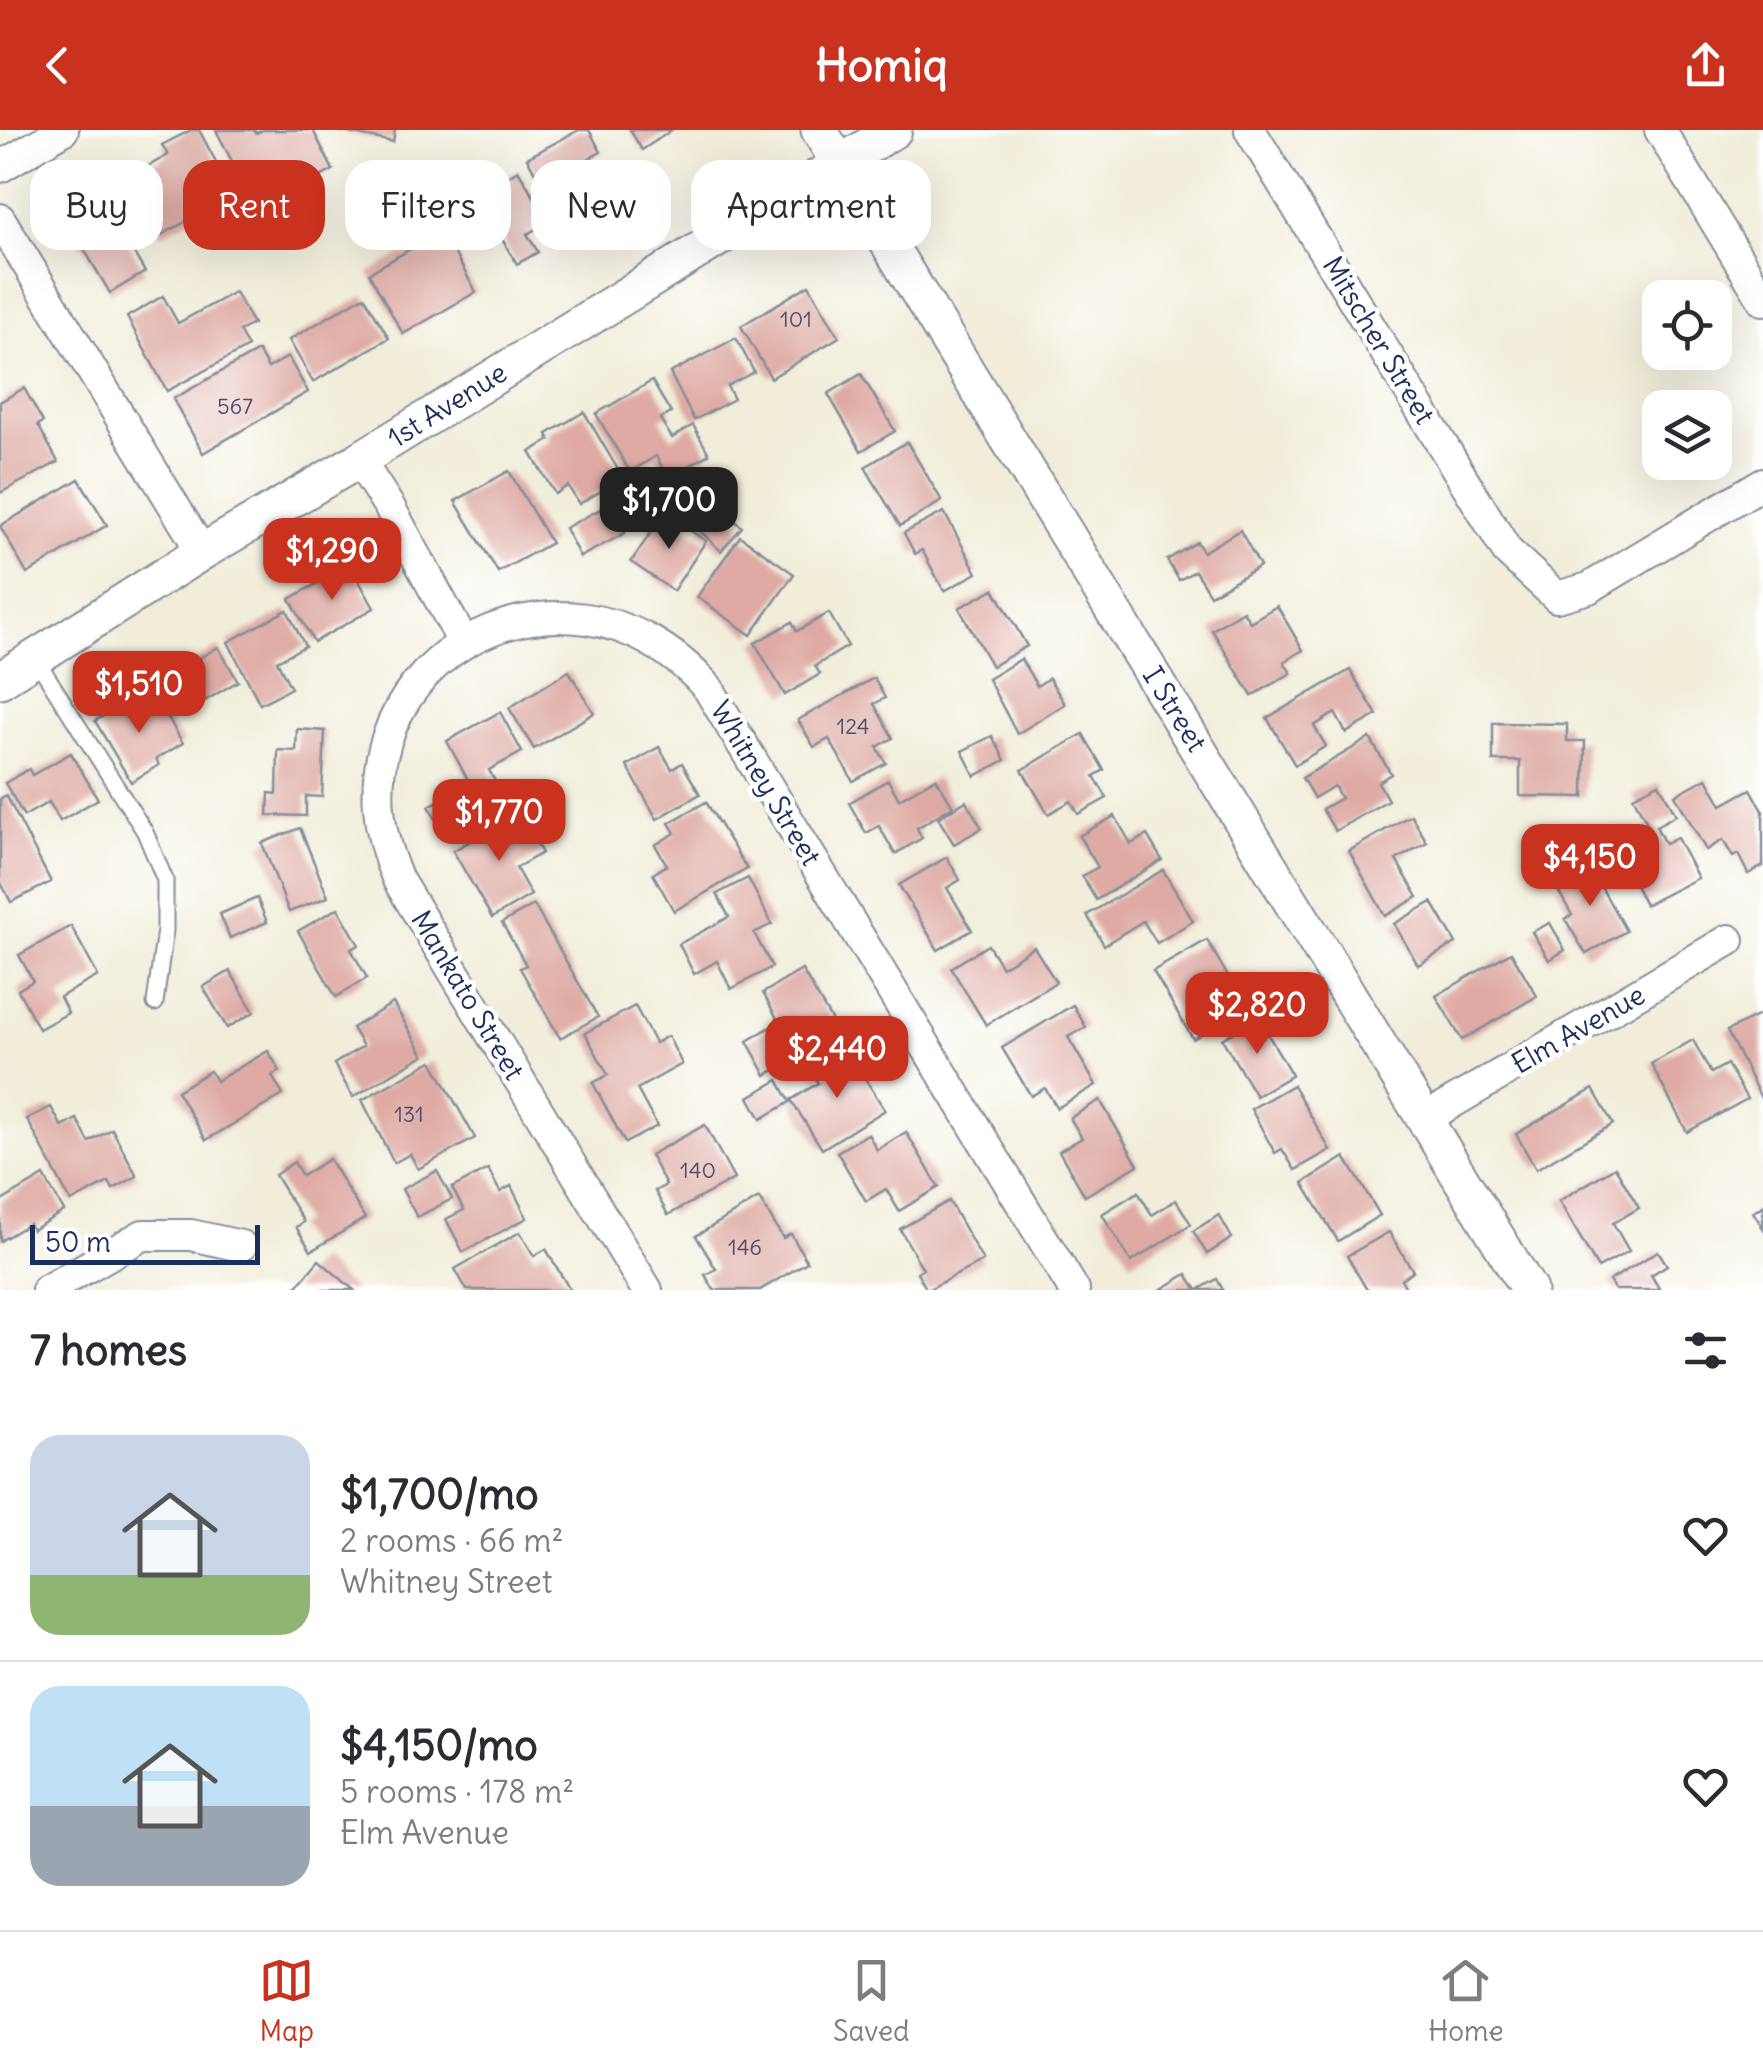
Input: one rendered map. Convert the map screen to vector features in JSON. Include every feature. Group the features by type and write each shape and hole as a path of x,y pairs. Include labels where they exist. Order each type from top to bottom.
{"street":[{"path":"0,167 64,130"},
{"name":"I Street","path":"819,130 837,160"},
{"name":"1st Avenue","path":"844,160 894,130"},
{"name":"Mitscher Street","path":"1250,130 1507,551 1557,597 1589,588 1763,483"},
{"path":"1660,130 1763,300"},
{"path":"0,220 202,552"},
{"name":"1st Avenue","path":"0,680 202,552 359,460 698,250"},
{"name":"I Street","path":"892,250 1529,1290"},
{"path":"359,460 390,508 462,642"},
{"name":"Whitney Street","path":"462,642 518,620 577,617 606,622 652,640 691,670 708,688 1074,1290"},
{"name":"Mankato Street","path":"462,642 422,676 393,722 384,748 377,802 387,855 406,894 647,1290"},
{"name":"Elm Avenue","path":"1426,1118 1729,940"},
{"path":"47,1290 143,1236 190,1234 241,1246"}],"lane":[{"path":"36,659 145,832 165,880 165,930 155,1003"}],"building":[{"path":"191,130 199,130 215,160 183,160 183,223 163,234 163,160 159,160 168,155 162,145"},
{"path":"216,130 313,130 333,170 325,174 325,160 231,160"},
{"path":"334,130 395,130 393,142"},
{"path":"579,130 589,130 601,152 586,160 531,160 531,165 527,158"},
{"path":"630,130 672,130 642,150"},
{"path":"518,170 531,192 531,232 527,234 531,250 538,252 517,264 509,250 511,174"},
{"path":"84,250 132,250 145,272 110,293"},
{"path":"409,250 453,250 476,292 403,334 369,273"},
{"path":"809,285 839,337 771,378 741,326"},
{"path":"235,292 253,324 239,331 248,347 167,391 127,317 163,296 178,323"},
{"path":"364,296 389,338 313,382 289,340"},
{"path":"736,338 754,372 727,386 734,399 694,420 670,373"},
{"path":"258,351 268,368 288,357 308,392 203,453 173,399"},
{"path":"861,374 895,431 861,451 828,394"},
{"path":"652,381 671,413 660,419 672,438 693,425 709,454 668,478 656,456 630,472 596,414"},
{"path":"24,388 43,422 38,425 58,462 0,493 0,402"},
{"path":"584,412 623,478 579,504 568,486 555,494 530,452 550,440 547,434"},
{"path":"907,442 942,501 900,526 865,467"},
{"path":"509,471 551,543 498,572 455,501"},
{"path":"79,479 107,525 27,574 0,526"},
{"path":"610,504 625,533 580,557 565,528"},
{"path":"721,507 742,527 721,551 700,531"},
{"path":"944,512 977,573 944,591 922,550 915,554 904,533"},
{"path":"664,513 706,541 673,591 631,562"},
{"path":"1240,530 1260,566 1210,595 1195,571 1179,580 1167,560 1197,542 1203,552"},
{"path":"740,536 794,574 751,635 697,597"},
{"path":"350,565 374,608 314,642 290,599"},
{"path":"994,589 1027,646 992,666 959,608"},
{"path":"1277,606 1303,650 1284,662 1291,673 1252,696 1212,630 1243,611 1250,622"},
{"path":"287,610 305,646 277,661 291,688 260,704 228,642"},
{"path":"829,613 848,646 815,666 820,674 785,695 755,643 792,622 797,631"},
{"path":"218,647 238,681 181,715 161,681"},
{"path":"1021,659 1037,686 1049,678 1065,704 1017,734 988,679"},
{"path":"1350,670 1377,715 1346,733 1335,713 1314,726 1326,746 1295,765 1267,718"},
{"path":"569,671 594,713 534,749 509,708"},
{"path":"874,678 885,698 874,704 893,738 877,747 886,763 853,781 829,739 814,747 798,720"},
{"path":"156,698 183,743 156,759 159,765 131,782 95,721 130,700 136,710"},
{"path":"500,712 522,752 489,770 506,801 445,835 429,806 470,784 447,741"},
{"path":"1493,723 1567,724 1567,741 1585,741 1584,797 1520,796 1520,761 1493,761"},
{"path":"297,729 325,731 322,797 306,796 306,816 268,815 269,793 277,794 278,750 296,751"},
{"path":"1083,734 1104,770 1094,776 1107,798 1078,814 1071,801 1048,814 1022,770"},
{"path":"992,736 1005,760 975,776 962,751"},
{"path":"1370,738 1391,774 1378,782 1388,800 1335,831 1322,809 1341,798 1334,786 1314,798 1302,778"},
{"path":"659,747 672,769 682,763 700,794 657,819 627,766"},
{"path":"71,753 98,799 60,821 49,802 24,816 5,783 29,769 32,775"},
{"path":"936,778 953,806 917,828 922,838 895,854 879,826 866,833 849,803 888,780 899,799"},
{"path":"1707,778 1722,805 1751,789 1763,811 1763,866 1748,874 1738,854 1733,857 1723,840 1706,850 1675,795"},
{"path":"1659,783 1676,815 1656,826 1665,844 1677,838 1698,878 1645,905 1622,859 1636,851 1629,838 1649,827 1633,796"},
{"path":"6,795 51,882 11,902 0,881 0,799"},
{"path":"966,801 982,828 954,844 938,818"},
{"path":"706,802 747,869 674,911 653,874 667,865 655,845 675,833 669,823"},
{"path":"518,813 542,853 516,868 531,895 492,918 453,851"},
{"path":"1411,815 1427,842 1396,860 1418,897 1385,916 1349,851"},
{"path":"1115,816 1131,844 1147,835 1162,860 1096,900 1082,876 1098,867 1079,836"},
{"path":"300,828 328,897 289,912 262,843"},
{"path":"947,857 960,880 947,888 972,930 938,950 899,885"},
{"path":"1604,859 1610,870 1596,878 1626,931 1586,954 1565,919 1572,915 1556,887"},
{"path":"1163,870 1193,921 1157,943 1143,921 1104,945 1087,915"},
{"path":"748,878 772,924 754,933 772,967 731,989 717,961 694,974 679,944 729,917 717,894"},
{"path":"257,898 267,922 230,938 220,914"},
{"path":"1432,902 1456,943 1418,965 1394,924"},
{"path":"534,905 598,1017 560,1038 520,968 526,965 502,923"},
{"path":"338,908 359,945 351,949 367,978 336,997 298,931"},
{"path":"1550,923 1565,950 1549,960 1532,932"},
{"path":"71,926 98,976 60,997 68,1013 39,1029 18,990 33,981 19,955"},
{"path":"1207,940 1246,1008 1193,1039 1153,971"},
{"path":"988,945 1002,967 1034,947 1056,982 986,1025 951,968"},
{"path":"1511,952 1537,996 1462,1040 1436,996"},
{"path":"802,970 839,1033 766,1075 747,1041 779,1022 763,993"},
{"path":"230,971 254,1012 227,1028 203,987"},
{"path":"393,1003 424,1055 353,1097 334,1064 363,1046 352,1028"},
{"path":"1073,1005 1086,1027 1068,1037 1096,1085 1057,1108 1045,1088 1031,1096 1002,1048"},
{"path":"635,1006 655,1043 668,1036 682,1064 637,1089 657,1126 625,1143 593,1083 608,1075 585,1033"},
{"path":"1763,1013 1763,1102 1727,1031"},
{"path":"1258,1018 1292,1075 1256,1096 1222,1039"},
{"path":"1693,1040 1711,1073 1727,1064 1747,1099 1687,1132 1651,1064"},
{"path":"268,1051 280,1071 272,1076 283,1095 206,1140 177,1091 210,1071 216,1081"},
{"path":"848,1051 885,1110 822,1149 791,1100 818,1083 812,1073"},
{"path":"432,1061 475,1138 418,1169 410,1154 394,1163 362,1100"},
{"path":"778,1080 790,1102 761,1119 749,1097"},
{"path":"1293,1085 1330,1150 1295,1170 1282,1149 1275,1153 1251,1109"},
{"path":"1593,1089 1613,1124 1536,1169 1516,1134"},
{"path":"1100,1100 1138,1165 1085,1196 1059,1151 1082,1138 1070,1118"},
{"path":"51,1107 62,1127 77,1119 89,1142 112,1129 137,1176 113,1189 109,1182 71,1202 27,1119"},
{"path":"705,1125 734,1179 668,1215 655,1191 666,1185 650,1155"},
{"path":"906,1132 939,1187 899,1211 886,1189 866,1201 837,1152 868,1134 877,1150"},
{"path":"1345,1157 1380,1215 1338,1241 1303,1183"},
{"path":"329,1159 365,1218 311,1251 296,1227 304,1222 275,1175 294,1162 302,1176"},
{"path":"1615,1167 1639,1208 1613,1223 1629,1251 1598,1268 1559,1201"},
{"path":"488,1169 500,1192 511,1186 527,1218 463,1252 446,1219 464,1210 452,1188"},
{"path":"437,1171 452,1199 417,1217 402,1189"},
{"path":"44,1176 64,1211 32,1230 29,1224 0,1241 0,1202"},
{"path":"1138,1192 1152,1215 1176,1200 1191,1224 1131,1262 1102,1214"},
{"path":"759,1198 783,1238 791,1234 807,1262 760,1290 714,1290 705,1275 716,1269 696,1236"},
{"path":"949,1201 983,1261 927,1290 917,1272 923,1269 900,1229"},
{"path":"1763,1206 1763,1228 1753,1212"},
{"path":"1219,1215 1232,1238 1207,1254 1193,1231"},
{"path":"520,1232 534,1256 546,1249 570,1290 467,1290 455,1269"},
{"path":"1389,1232 1413,1271 1401,1279 1407,1290 1367,1290 1347,1256"},
{"path":"1658,1251 1667,1265 1651,1275 1660,1290 1615,1290 1609,1281"},
{"path":"319,1260 354,1290 294,1290"},
{"path":"1187,1274 1197,1290 1160,1290"},
{"path":"1217,1279 1223,1290 1198,1290"}]}
